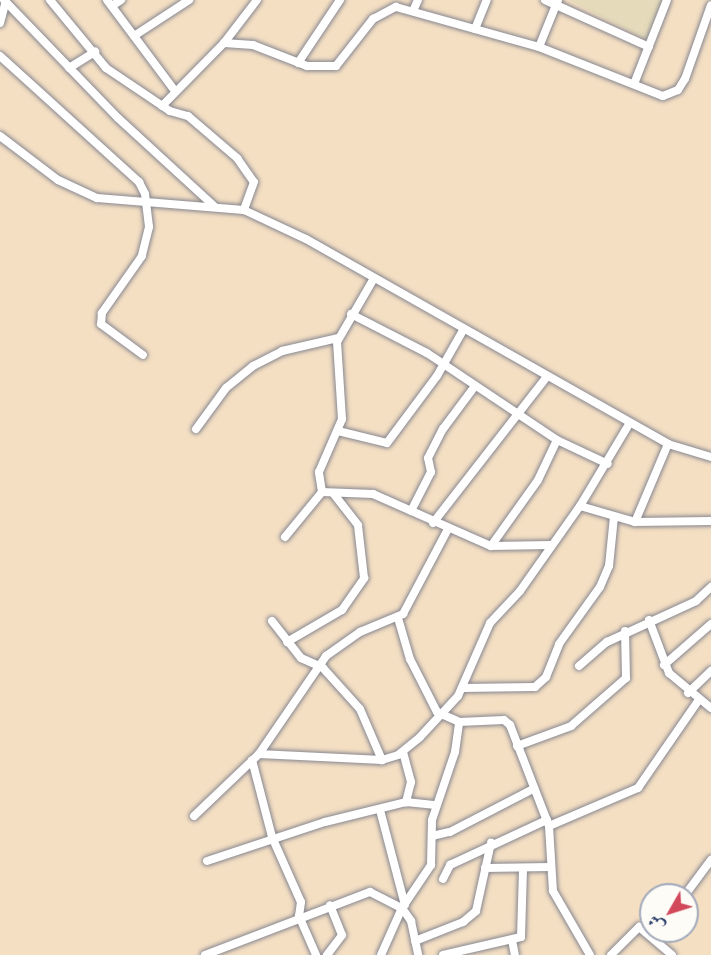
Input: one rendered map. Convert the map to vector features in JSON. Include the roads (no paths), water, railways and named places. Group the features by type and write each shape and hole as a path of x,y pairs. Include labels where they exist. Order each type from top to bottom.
{"street":[{"path":"50,0 95,52 130,86 162,106 188,116 248,169 254,182 244,210"},
{"path":"120,0 109,3 175,91"},
{"path":"134,36 189,0"},
{"path":"162,106 224,43 258,0"},
{"path":"298,63 340,0"},
{"path":"413,11 418,0"},
{"path":"475,29 488,0"},
{"path":"545,0 557,2 649,47"},
{"path":"634,84 667,0"},
{"path":"0,23 5,1"},
{"path":"5,1 69,68 214,206"},
{"path":"540,47 557,2"},
{"path":"224,43 253,45 298,63 336,66 382,10 413,11 540,47 663,96 678,90 711,5"},
{"path":"69,68 95,52"},
{"path":"0,56 139,182 149,206 142,256 102,314 101,324 143,355"},
{"path":"0,136 58,180 97,198 149,206 214,206 244,210 374,280 462,332 629,424 668,444 711,458"},
{"path":"285,537 322,492 319,472 338,431 343,405 338,338 374,280"},
{"path":"351,314 444,365 557,440 608,464"},
{"path":"338,431 387,443 444,365 462,332"},
{"path":"196,429 226,388 253,366 282,351 338,338"},
{"path":"433,523 546,378"},
{"path":"411,511 431,472 428,458 443,429 475,386"},
{"path":"259,754 382,760 402,752 442,716 462,688 490,623 580,506 608,464 629,424"},
{"path":"491,546 538,480 557,440"},
{"path":"635,522 668,444"},
{"path":"322,492 373,494 447,531 491,546 551,545"},
{"path":"287,642 342,610 364,578 358,525 334,494"},
{"path":"580,506 635,522 711,521"},
{"path":"462,688 535,687 546,677 559,644 603,580 614,516"},
{"path":"194,816 259,754 319,666 360,632 398,618 447,531"},
{"path":"579,666 625,631 696,601 711,587"},
{"path":"398,618 423,690 442,716 459,722 504,720 548,823 550,867 556,898 590,955"},
{"path":"649,620 664,665 688,693 711,708"},
{"path":"272,621 304,661 319,666 369,723 382,760"},
{"path":"664,665 711,624"},
{"path":"517,746 571,726 626,678 625,631"},
{"path":"688,693 711,671"},
{"path":"443,879 450,865 491,843 638,788 698,701"},
{"path":"381,955 403,907 431,865 436,805 455,752 459,722"},
{"path":"402,752 411,782 406,802"},
{"path":"252,760 272,837 301,902 299,916 316,955"},
{"path":"432,836 450,832 533,789"},
{"path":"207,861 272,837 406,802 436,805"},
{"path":"381,810 403,907 418,955"},
{"path":"415,941 463,922 476,911 491,843"},
{"path":"694,883 711,860"},
{"path":"485,867 550,867"},
{"path":"442,955 512,940 522,934 523,868"},
{"path":"205,955 299,916 370,892 403,907"},
{"path":"327,955 342,935 330,905"},
{"path":"610,955 639,927"},
{"path":"512,940 515,955"},
{"path":"658,943 672,955"}]}
